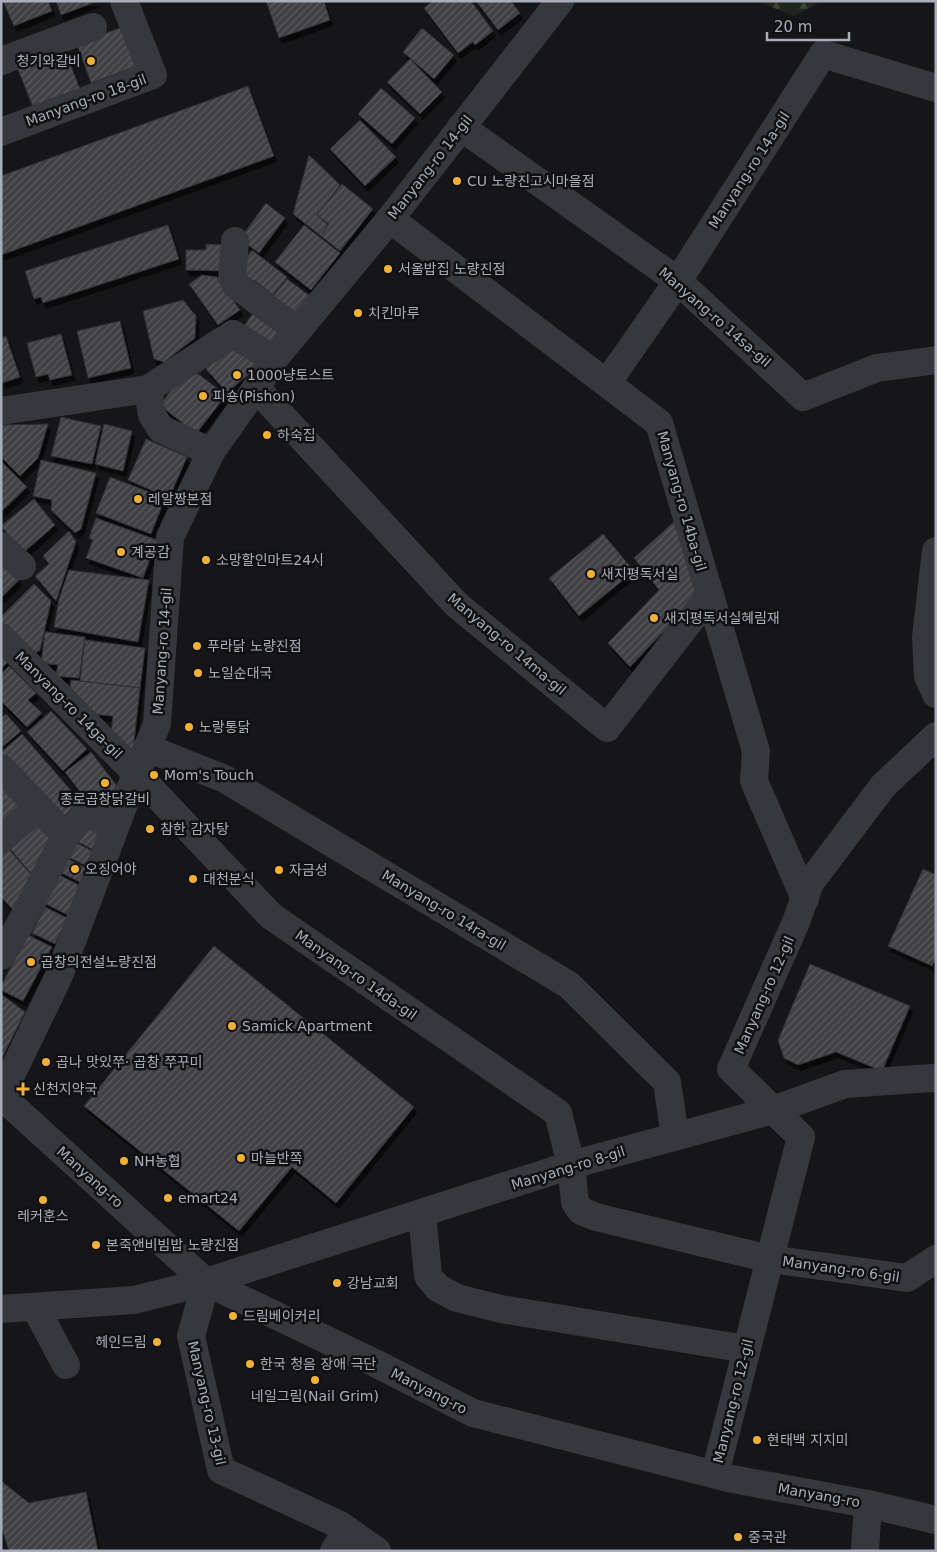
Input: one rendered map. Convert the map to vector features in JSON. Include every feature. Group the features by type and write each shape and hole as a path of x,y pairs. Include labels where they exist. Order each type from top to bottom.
{"street":[{"name":"Manyang-ro 18-gil","path":"1,132 152,75 124,1"},
{"name":"Manyang-ro 14-gil","path":"1,1096 58,978 114,829 157,724 170,537 211,452 274,359 390,219 560,1"},
{"path":"1,61 93,27"},
{"name":"Manyang-ro 14a-gil","path":"607,383 678,281 823,54 936,88"},
{"name":"Manyang-ro 14sa-gil","path":"461,127 678,281 803,397 877,368 936,360"},
{"name":"Manyang-ro 14ba-gil","path":"390,219 660,423 756,750 754,781 805,899"},
{"path":"235,241 232,278 236,285 297,330"},
{"path":"1,410 148,389 233,334 274,359"},
{"name":"Manyang-ro 14ma-gil","path":"256,388 457,605 607,728 710,595"},
{"path":"148,389 152,415 161,429 211,452"},
{"path":"1,546 22,566"},
{"path":"936,551 926,637 928,676 936,694"},
{"name":"Manyang-ro 14ga-gil","path":"1,637 136,773"},
{"name":"Manyang-ro 12-gil","path":"715,1474 801,1137 731,1069 796,922 810,883 883,786 936,736"},
{"name":"Manyang-ro 14ra-gil","path":"146,748 225,779 569,985 667,1082 676,1136"},
{"path":"1,768 66,836"},
{"name":"Manyang-ro 14da-gil","path":"136,773 271,916 558,1113 571,1165 575,1202 581,1211 596,1217 770,1260"},
{"path":"1,840 38,807"},
{"path":"1,956 10,918 66,836 82,816 91,814 114,829"},
{"name":"Manyang-ro 8-gil","path":"1,1309 134,1300 206,1282 571,1165 773,1110 845,1084 936,1079"},
{"name":"Manyang-ro","path":"1,1096 206,1282 375,1363 473,1413 732,1479 868,1504 936,1520"},
{"path":"422,1213 428,1276 438,1288 457,1298 501,1309 746,1349"},
{"name":"Manyang-ro 6-gil","path":"770,1260 907,1278 936,1259"},
{"name":"Manyang-ro 13-gil","path":"206,1282 191,1336 221,1470 340,1525 340,1540 377,1551"},
{"path":"35,1307 66,1366"},
{"path":"865,1551 868,1504"}],"green space":[{"path":"756,1 822,1 794,16"}],"building":[{"path":"3,1 48,1 52,11 14,26"},
{"path":"56,1 98,1 61,15"},
{"path":"266,1 324,1 330,20 279,38"},
{"path":"433,1 471,1 493,31 475,45 473,42 458,53 424,8"},
{"path":"476,1 511,1 520,13 498,30"},
{"path":"125,26 140,65 91,83 77,44"},
{"path":"422,28 454,55 434,79 403,52"},
{"path":"64,48 80,89 33,107 17,67"},
{"path":"410,59 442,92 420,114 387,82"},
{"path":"248,86 274,156 1,255 1,176"},
{"path":"381,88 415,118 392,144 358,114"},
{"path":"360,120 396,157 365,186 330,149"},
{"path":"309,155 340,185 317,215 328,225 321,236 293,214"},
{"path":"342,184 373,209 340,251 321,236 329,224 317,215"},
{"path":"266,203 285,218 259,253 240,239"},
{"path":"168,225 179,259 43,303 41,297 34,299 25,271"},
{"path":"304,225 340,253 311,290 275,262"},
{"path":"206,244 230,245 229,271 186,270 186,250 206,250"},
{"path":"252,250 287,277 273,295 254,280 249,287 233,275"},
{"path":"202,275 217,277 240,310 218,325 189,284"},
{"path":"287,279 310,296 296,315 272,298"},
{"path":"183,300 196,316 195,338 164,362 154,359 143,311"},
{"path":"253,313 286,330 274,347 245,325"},
{"path":"120,321 131,368 88,378 77,331"},
{"path":"61,334 72,375 50,380 48,374 36,377 27,343"},
{"path":"6,336 20,377 2,383 1,338"},
{"path":"231,347 262,362 227,393 206,369"},
{"path":"189,367 226,395 196,434 160,405"},
{"path":"61,417 101,426 92,464 51,456"},
{"path":"48,424 38,458 20,476 1,457 1,425"},
{"path":"104,424 132,431 123,471 95,464"},
{"path":"146,439 187,457 169,498 128,480"},
{"path":"41,460 96,473 81,529 75,533 51,510 52,500 33,496"},
{"path":"1,461 27,487 1,512"},
{"path":"110,477 165,498 151,534 96,513"},
{"path":"34,499 55,525 23,553 1,526"},
{"path":"96,518 157,540 143,578 86,558 93,540 89,538"},
{"name":"새지평독서실혜림재","path":"676,520 700,593 630,667 608,643 659,590 634,558"},
{"path":"69,531 76,542 56,601 35,576 49,564 43,556"},
{"name":"새지평독서실","path":"603,534 634,571 579,616 549,578"},
{"path":"1,562 19,580 1,598"},
{"path":"69,570 149,580 138,642 54,627 59,599"},
{"path":"34,584 51,601 40,650 34,654 1,621 1,617"},
{"path":"45,632 85,637 79,678 56,676 58,665 41,663"},
{"path":"85,640 145,648 140,688 80,681"},
{"path":"1,655 8,662 1,669"},
{"path":"9,666 36,693 28,700 42,713 27,727 1,701 1,674"},
{"path":"71,680 140,688 132,759 110,741 113,716 80,713 69,703"},
{"path":"51,711 87,749 63,771 27,732"},
{"path":"6,714 21,731 1,748 1,718"},
{"path":"22,734 81,802 60,820 1,754"},
{"path":"91,752 117,786 103,807 96,813 65,772"},
{"path":"1,780 24,805 1,826"},
{"path":"36,816 56,836 36,879 5,843"},
{"path":"87,821 106,830 96,851 76,841"},
{"path":"73,841 96,853 89,867 66,856"},
{"path":"4,844 36,880 16,913 1,897 1,847"},
{"path":"64,857 88,869 82,883 57,871"},
{"path":"923,869 936,875 936,958 932,966 888,946"},
{"path":"59,875 83,887 68,915 44,903"},
{"path":"45,907 67,918 55,944 32,933"},
{"path":"28,935 52,947 23,1001 1,990 1,986"},
{"name":"Samick Apartment","path":"214,946 414,1107 336,1203 292,1167 239,1231 84,1106"},
{"path":"810,964 910,1006 882,1071 836,1052 798,1065 784,1058 778,1040"},
{"path":"1,994 25,1012 1,1060"},
{"path":"1,1481 29,1503 86,1492 98,1551 9,1551 1,1530"}],"place":[{"name":"청기와갈비","path":"91,61"},
{"name":"CU 노량진고시마을점","path":"457,181"},
{"name":"서울밥집 노량진점","path":"388,269"},
{"name":"치킨마루","path":"358,313"},
{"name":"1000냥토스트","path":"237,375"},
{"name":"피숑(Pishon)","path":"203,396"},
{"name":"하숙집","path":"267,435"},
{"name":"레알짱본점","path":"138,499"},
{"name":"계공감","path":"121,552"},
{"name":"소망할인마트24시","path":"206,560"},
{"name":"새지평독서실","path":"591,574"},
{"name":"새지평독서실혜림재","path":"654,618"},
{"name":"푸라닭 노량진점","path":"197,646"},
{"name":"노일순대국","path":"198,673"},
{"name":"노랑통닭","path":"189,727"},
{"name":"Mom's Touch","path":"154,775"},
{"name":"종로곱창닭갈비","path":"105,783"},
{"name":"참한 감자탕","path":"150,829"},
{"name":"오징어야","path":"75,869"},
{"name":"자금성","path":"279,870"},
{"name":"대천분식","path":"193,879"},
{"name":"곱창의전설노량진점","path":"31,962"},
{"name":"Samick Apartment","path":"232,1026"},
{"name":"곱나 맛있쭈· 곱창 쭈꾸미","path":"46,1062"},
{"name":"신천지약국","path":"23,1089"},
{"name":"마늘반쪽","path":"241,1158"},
{"name":"NH농협","path":"124,1161"},
{"name":"emart24","path":"168,1198"},
{"name":"레커훈스","path":"43,1200"},
{"name":"본죽앤비빔밥 노량진점","path":"96,1245"},
{"name":"강남교회","path":"337,1283"},
{"name":"드림베이커리","path":"233,1316"},
{"name":"헤인드림","path":"157,1342"},
{"name":"한국 청음 장애 극단","path":"250,1364"},
{"name":"네일그림(Nail Grim)","path":"315,1380"},
{"name":"현태백 지지미","path":"757,1440"},
{"name":"중국관","path":"738,1537"}]}
